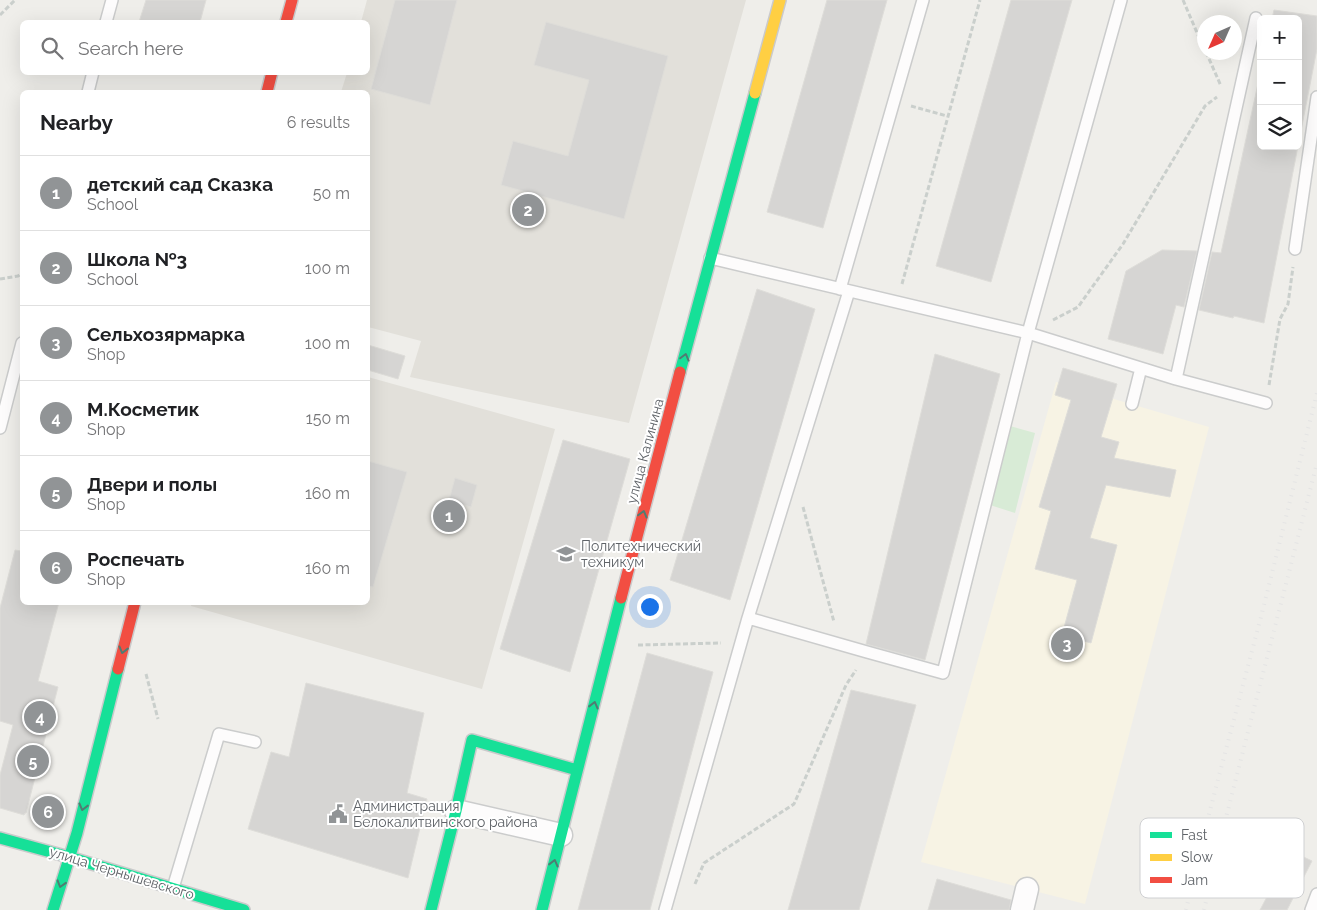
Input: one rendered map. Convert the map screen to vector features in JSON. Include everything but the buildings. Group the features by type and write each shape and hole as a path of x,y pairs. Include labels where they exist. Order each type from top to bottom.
{"street":[{"path":"287,20 292,0"},
{"name":"улица Калинина","path":"542,910 710,258 780,0"},
{"path":"268,90 271,75"},
{"path":"53,910 77,833 135,605"},
{"path":"431,910 472,740 577,770"},
{"path":"456,811 561,836"},
{"name":"улица Чернышевского","path":"0,838 244,910"}],"lane":[{"path":"107,20 112,0"},
{"path":"664,910 748,618 794,470 845,290 894,101 923,0"},
{"path":"748,618 943,673 1028,333 1121,0"},
{"path":"1176,379 1256,18"},
{"path":"88,90 92,75"},
{"path":"1295,249 1317,97"},
{"path":"710,258 1028,333 1176,379 1266,403"},
{"path":"0,428 20,351"},
{"path":"1132,404 1141,368"},
{"path":"173,888 219,734 255,742"},
{"path":"1311,910 1317,894"}],"path":[{"path":"0,15 15,0"},
{"path":"897,302 980,0"},
{"path":"1183,0 1197,33"},
{"path":"1028,333 1078,307 1123,244 1205,106 1224,93 1210,60"},
{"path":"894,101 947,116"},
{"path":"1266,403 1280,319 1288,304 1295,249"},
{"path":"0,279 20,274"},
{"path":"794,470 839,645"},
{"path":"637,645 741,643"},
{"path":"694,886 704,863 794,804 846,685 867,652"},
{"path":"146,674 158,719"}],"shaded area":[{"path":"367,0 746,0 629,423 410,377 421,341 370,328 370,90 342,90 346,75 370,75 370,20 362,20"},
{"path":"370,378 555,429 482,689 191,606 370,605"},
{"path":"1056,382 1209,427 1085,904 921,862"}],"green space":[{"path":"1010,426 1035,433 1015,513 990,505"}],"railway":[{"path":"1208,818 1317,393"},
{"path":"1226,818 1317,463"},
{"path":"1186,910 1189,898"},
{"path":"1204,910 1207,898"}],"traffic: fast":[{"path":"680,372 755,93"},
{"path":"542,910 621,598"},
{"path":"53,910 77,833 118,669"},
{"path":"431,910 472,740 577,770"},
{"path":"0,838 244,910"}],"traffic: slow":[{"path":"755,93 780,0"}],"traffic: jam":[{"path":"287,20 292,0"},
{"path":"268,90 271,75"},
{"path":"621,598 680,372"},
{"path":"118,669 134,605"}],"place":[{"name":"Школа №3","path":"528,210"},
{"name":"детский сад Сказка","path":"449,516"},
{"name":"Политехнический техникум","path":"566,554"},
{"name":"Сельхозярмарка","path":"1067,644"},
{"name":"М.Косметик","path":"40,717"},
{"name":"Двери и полы","path":"33,761"},
{"name":"Роспечать","path":"48,812"},
{"name":"Администрация Белокалитвинского района","path":"338,814"}]}
